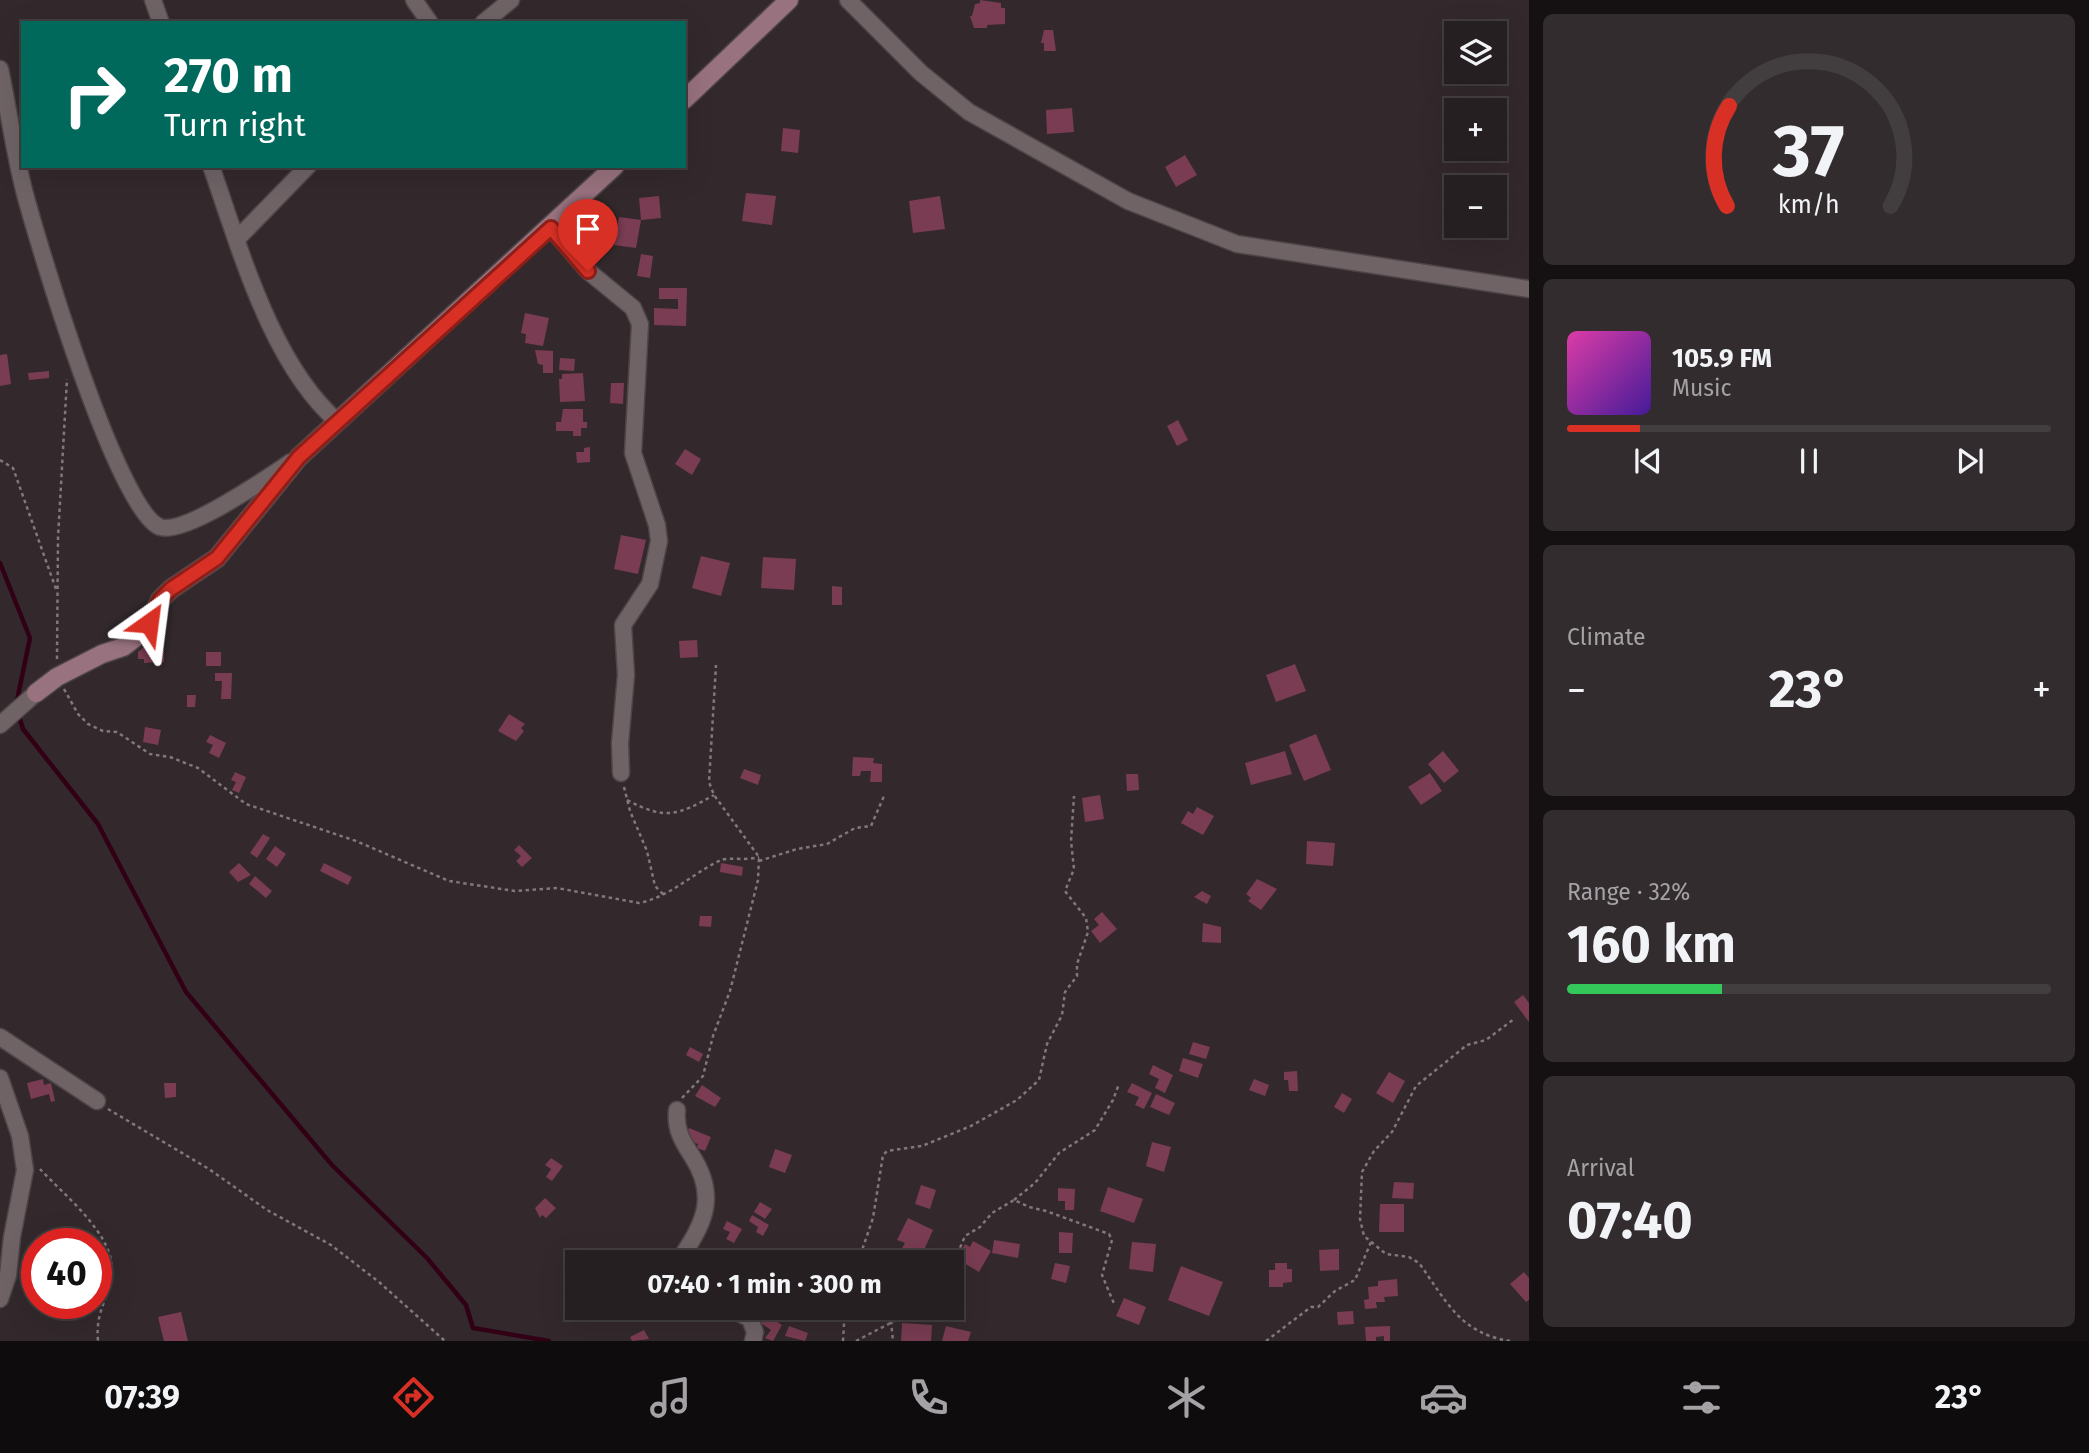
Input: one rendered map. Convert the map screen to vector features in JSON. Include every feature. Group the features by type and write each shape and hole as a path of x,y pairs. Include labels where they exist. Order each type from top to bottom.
{"street":[{"path":"153,0 160,21"},
{"path":"414,0 429,21"},
{"path":"485,21 511,0"},
{"path":"686,98 789,0"},
{"path":"848,0 920,73 969,112 1128,201 1237,244 1529,289"},
{"path":"0,69 25,194 75,349 109,448 135,501 151,522 161,527 174,528 209,512 299,457"},
{"path":"212,168 274,334 316,403 338,422"},
{"path":"237,239 306,168"},
{"path":"0,725 57,677 102,654 123,647 139,635 149,623 160,600 171,589 217,558 299,457 551,228 613,168"},
{"path":"551,228 588,271 633,308 640,324 633,453 657,525 659,541 650,584 622,625 626,675 620,743 621,773"},
{"path":"0,1037 97,1101"},
{"path":"0,1078 23,1152 23,1188 12,1237 8,1275 0,1299"},
{"path":"677,1110 677,1130 697,1164 708,1205 686,1250"},
{"path":"750,1320 755,1332 753,1341"}],"path":[{"path":"75,349 66,381 57,677 78,714 88,724 103,731 117,732 150,754 170,757 198,768 246,804 356,841 449,881 515,891 556,888 639,903 653,900 724,859 748,861 797,849 818,847 836,841 855,828 871,826 884,796"},
{"path":"0,460 13,468 58,595"},
{"path":"677,1110 682,1099 703,1076 740,953 758,880 759,859 714,795 709,782 716,666"},
{"path":"621,773 626,799 647,851 655,886 663,894"},
{"path":"626,799 650,813 667,813 688,810 714,795"},
{"path":"862,1250 873,1218 883,1155 887,1151 922,1146 971,1126 1017,1100 1039,1080 1047,1044 1062,1015 1065,992 1077,976 1077,964 1088,932 1086,918 1065,891 1074,869 1071,841 1074,796"},
{"path":"1510,1341 1477,1331 1460,1320 1419,1263 1409,1257 1386,1254 1364,1236 1360,1219 1363,1172 1374,1151 1392,1132 1416,1086 1467,1045 1486,1040 1514,1019"},
{"path":"959,1250 965,1236 1035,1183 1059,1153 1094,1130 1113,1100 1119,1084"},
{"path":"97,1101 209,1169 267,1210 331,1245 379,1282 445,1341"},
{"path":"23,1152 99,1233 111,1252 112,1275 98,1313 98,1341"},
{"path":"1014,1200 1028,1208 1046,1211 1109,1234 1112,1240 1102,1275 1115,1306"},
{"path":"1266,1341 1311,1307 1318,1307 1335,1291 1355,1280 1371,1242"},
{"path":"844,1341 845,1320"},
{"path":"856,1341 891,1321 893,1341"}],"building":[{"path":"980,0 1001,3 1001,8 1005,8 1005,24 974,28 970,16 975,4 980,3"},
{"path":"1044,30 1053,30 1056,51 1044,51 1044,43 1041,43"},
{"path":"1072,108 1074,132 1047,134 1046,110"},
{"path":"783,128 800,130 798,153 781,151"},
{"path":"1185,155 1197,175 1176,187 1165,167"},
{"path":"746,193 776,196 772,225 742,221"},
{"path":"659,196 661,218 641,220 639,198"},
{"path":"940,196 945,229 913,233 909,201"},
{"path":"586,207 610,210 606,241 581,237"},
{"path":"619,217 641,220 636,248 614,245"},
{"path":"641,254 653,256 650,278 637,276"},
{"path":"659,288 687,288 686,326 654,325 654,308 678,309 678,299 659,299"},
{"path":"525,313 549,318 543,346 525,343 526,334 521,333"},
{"path":"535,350 553,351 553,373 543,373 543,365 538,364"},
{"path":"7,354 11,384 0,386 0,355"},
{"path":"560,358 575,359 574,371 559,370"},
{"path":"49,371 49,378 29,380 28,373"},
{"path":"583,373 585,401 560,402 559,379 562,379 562,374"},
{"path":"611,383 624,383 623,404 610,403"},
{"path":"563,409 583,409 583,422 587,422 587,428 581,428 581,436 573,436 573,431 556,431 556,422 561,422"},
{"path":"1178,420 1188,440 1177,446 1167,426"},
{"path":"590,447 590,462 577,463 576,452 584,452 584,448"},
{"path":"685,449 701,459 692,475 675,464"},
{"path":"621,535 646,540 638,574 614,569"},
{"path":"701,556 730,563 721,596 692,588"},
{"path":"763,557 796,559 794,590 761,588"},
{"path":"832,586 842,587 842,605 832,605"},
{"path":"697,640 698,657 680,658 679,641"},
{"path":"145,646 164,650 164,662 144,663 144,659 138,659 138,652"},
{"path":"206,652 221,652 221,666 206,666"},
{"path":"1295,664 1306,691 1276,702 1266,675"},
{"path":"215,673 232,673 231,699 221,699 222,681 215,681"},
{"path":"187,695 196,695 195,707 187,707"},
{"path":"509,714 525,724 521,728 524,731 516,741 498,731"},
{"path":"145,727 161,730 158,745 143,742"},
{"path":"1316,734 1331,770 1304,781 1289,745"},
{"path":"210,735 226,743 219,758 209,753 213,745 206,742"},
{"path":"1285,751 1292,774 1251,785 1245,763"},
{"path":"1443,751 1459,771 1444,783 1428,764"},
{"path":"853,757 874,758 873,763 882,764 882,782 870,782 871,771 861,771 860,776 852,776"},
{"path":"744,769 761,775 758,785 740,778"},
{"path":"235,772 246,777 239,793 232,790 236,782 231,780"},
{"path":"1430,773 1442,791 1421,805 1408,787"},
{"path":"1126,774 1138,774 1139,790 1127,791"},
{"path":"1100,795 1104,819 1085,822 1082,798"},
{"path":"1197,807 1214,816 1203,835 1181,823 1188,811 1193,814"},
{"path":"263,834 270,838 257,858 250,853"},
{"path":"1307,841 1335,843 1333,866 1306,864"},
{"path":"519,845 532,858 522,867 516,861 521,856 514,850"},
{"path":"275,846 286,854 277,867 266,859"},
{"path":"239,863 251,875 238,882 229,872"},
{"path":"324,863 352,877 348,885 320,871"},
{"path":"721,863 743,867 742,876 720,872"},
{"path":"255,876 272,891 266,898 249,884"},
{"path":"1257,879 1277,889 1261,910 1248,901 1251,898 1246,894"},
{"path":"1202,891 1211,896 1207,904 1194,897"},
{"path":"1102,912 1117,929 1100,943 1091,931 1099,925 1094,919"},
{"path":"700,916 712,916 711,927 699,926"},
{"path":"1203,923 1221,927 1221,943 1202,942"},
{"path":"1523,995 1529,1003 1529,1022 1514,1002"},
{"path":"1193,1042 1210,1047 1206,1059 1189,1054"},
{"path":"690,1047 703,1054 699,1062 686,1055"},
{"path":"1183,1058 1203,1064 1198,1078 1179,1071"},
{"path":"1153,1065 1173,1075 1165,1093 1155,1088 1159,1079 1149,1074"},
{"path":"1297,1071 1298,1091 1289,1091 1284,1072"},
{"path":"1389,1072 1405,1081 1393,1103 1376,1093"},
{"path":"43,1079 44,1085 51,1083 55,1101 51,1102 49,1094 31,1099 27,1083"},
{"path":"1254,1079 1269,1085 1265,1096 1249,1090"},
{"path":"164,1083 176,1083 176,1097 165,1098"},
{"path":"1132,1083 1152,1093 1144,1109 1135,1105 1139,1097 1127,1092"},
{"path":"702,1085 721,1098 715,1107 695,1096"},
{"path":"1342,1093 1352,1099 1344,1113 1334,1107"},
{"path":"1156,1094 1175,1103 1169,1115 1150,1107"},
{"path":"689,1128 711,1137 705,1151 697,1148 698,1144 684,1139"},
{"path":"1152,1142 1171,1147 1164,1172 1146,1166"},
{"path":"775,1149 792,1155 785,1173 769,1167"},
{"path":"551,1158 563,1166 552,1181 546,1177 551,1169 545,1165"},
{"path":"1394,1182 1414,1183 1413,1199 1392,1198"},
{"path":"921,1185 936,1190 930,1209 915,1204"},
{"path":"1108,1187 1143,1199 1134,1223 1100,1211"},
{"path":"1058,1188 1075,1189 1074,1210 1065,1210 1065,1201 1058,1201"},
{"path":"545,1198 556,1208 546,1218 542,1215 540,1218 535,1208"},
{"path":"760,1202 772,1209 765,1219 754,1212"},
{"path":"1380,1204 1404,1204 1404,1232 1379,1232"},
{"path":"752,1215 769,1225 763,1236 756,1232 758,1227 749,1221"},
{"path":"908,1218 933,1230 924,1250 901,1250 905,1243 897,1240"},
{"path":"727,1221 742,1229 734,1243 726,1239 730,1232 723,1229"},
{"path":"1059,1232 1073,1233 1072,1253 1059,1253"},
{"path":"994,1240 1020,1244 1018,1258 992,1253"},
{"path":"973,1241 991,1251 979,1272 964,1263 964,1250 962,1250 965,1244 970,1247"},
{"path":"1132,1242 1156,1244 1153,1272 1129,1269"},
{"path":"1339,1249 1339,1270 1320,1271 1319,1250"},
{"path":"1055,1263 1070,1266 1066,1283 1051,1279"},
{"path":"1275,1263 1287,1263 1287,1269 1292,1269 1292,1282 1283,1283 1283,1287 1269,1287 1269,1270 1275,1270"},
{"path":"1181,1266 1223,1282 1209,1316 1168,1300"},
{"path":"1524,1272 1529,1278 1529,1300 1526,1302 1510,1284"},
{"path":"1397,1279 1398,1296 1384,1297 1385,1302 1376,1302 1377,1308 1365,1309 1364,1300 1369,1299 1368,1287 1378,1286 1378,1281"},
{"path":"1124,1298 1146,1307 1139,1325 1116,1316"},
{"path":"1353,1311 1354,1324 1338,1325 1337,1312"},
{"path":"181,1312 188,1341 164,1341 158,1317"},
{"path":"763,1320 774,1320 782,1325 773,1341 765,1338 771,1330 761,1323"},
{"path":"902,1323 932,1325 931,1341 901,1341"},
{"path":"789,1326 808,1333 805,1341 785,1336"},
{"path":"946,1326 971,1332 968,1341 942,1341"},
{"path":"1390,1326 1390,1341 1384,1341 1384,1336 1376,1337 1376,1341 1366,1341 1365,1327"},
{"path":"644,1330 649,1339 632,1341 630,1337"}],"waterway":[{"path":"0,563 30,638 16,705"},
{"path":"18,713 23,729 98,824 186,992 332,1165 427,1258 466,1305 473,1328 549,1341"}],"route":[{"path":"149,623 160,600 171,589 217,558 299,457 356,402 551,228 588,271"}]}
